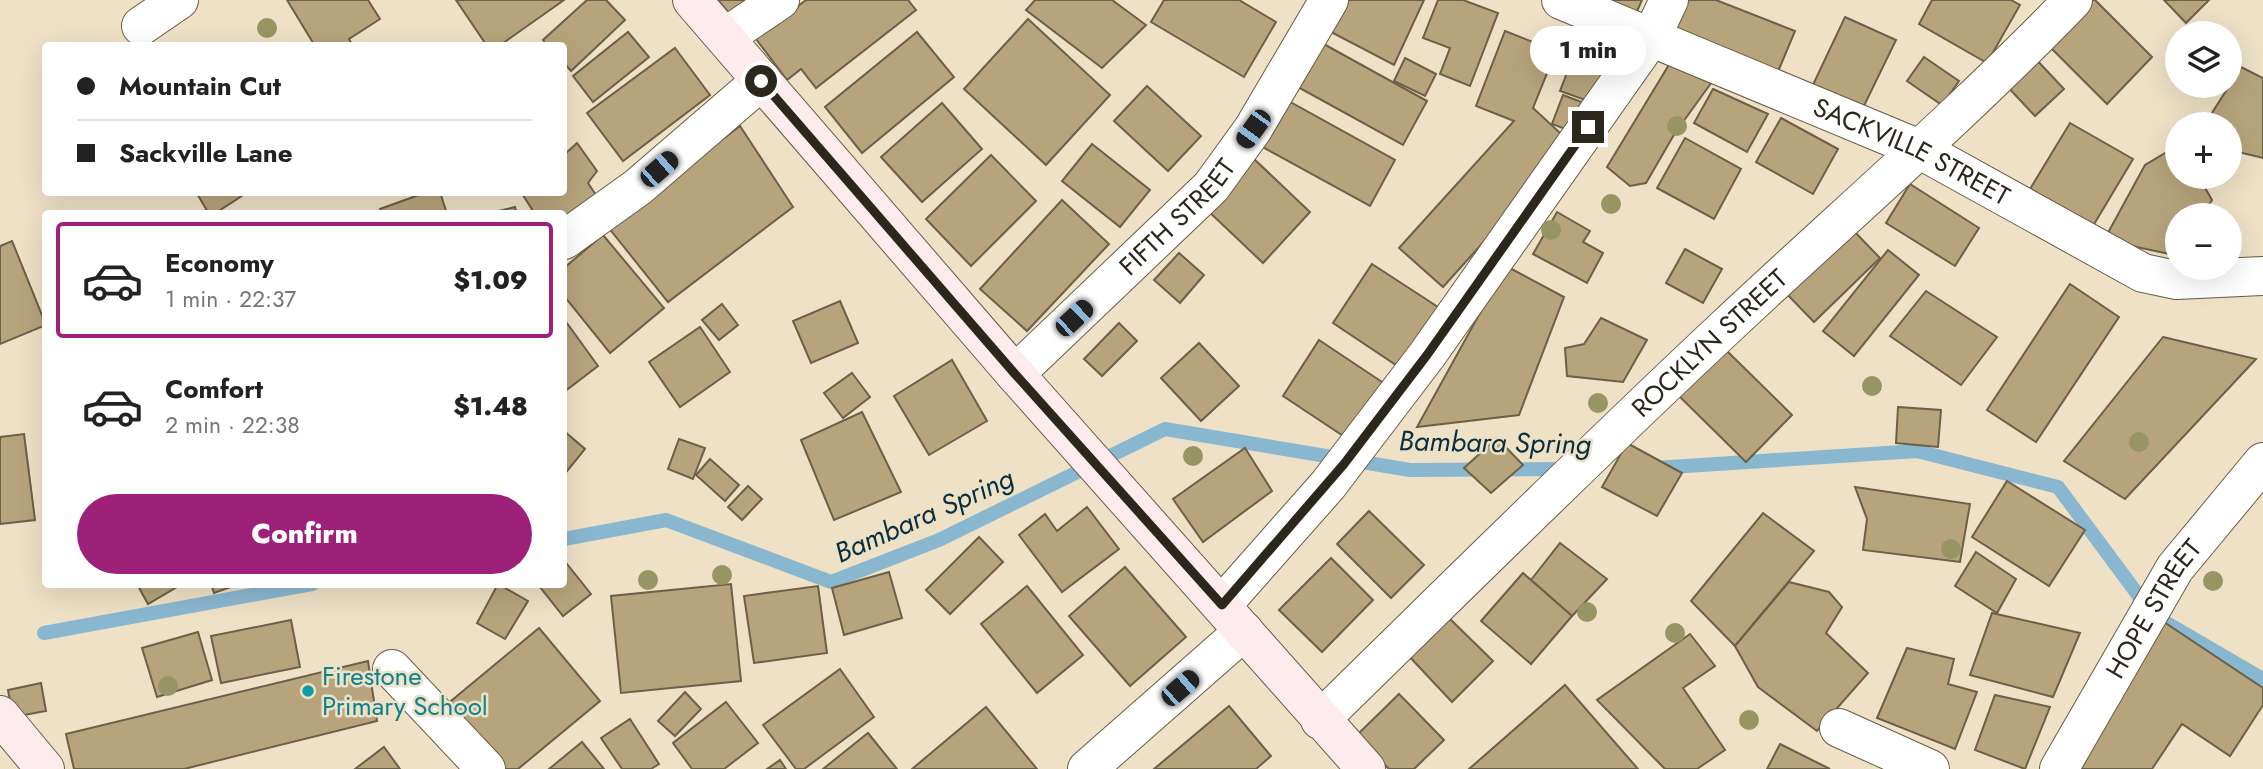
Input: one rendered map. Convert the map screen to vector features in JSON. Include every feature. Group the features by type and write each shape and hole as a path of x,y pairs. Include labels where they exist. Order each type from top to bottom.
{"main road":[{"path":"692,0 1015,374 1366,769"},
{"path":"0,715 46,769"}],"street":[{"path":"141,26 179,0"},
{"path":"725,37 780,0"},
{"name":"FIFTH STREET","path":"1015,374 1212,187 1253,129 1329,0"},
{"name":"SACKVILLE STREET","path":"1561,0 1917,148 2143,273 2176,280 2263,276"},
{"path":"1087,769 1233,618 1328,485 1427,355 1652,36 1669,0"},
{"name":"ROCKLYN STREET","path":"1320,720 1659,389 1917,148 1995,80 2073,0"},
{"path":"567,238 638,187 761,81"},
{"name":"HOPE STREET","path":"2059,769 2175,568 2263,462"},
{"path":"392,670 486,769"},
{"path":"1839,728 1930,769"}],"building":[{"path":"287,0 368,0 380,19 349,39 351,42 313,42"},
{"path":"456,0 564,0 505,42 484,42"},
{"path":"587,0 606,0 625,20 571,71 567,66 567,42 543,40"},
{"path":"718,0 761,0 737,23"},
{"path":"806,0 908,0 916,10 816,88 801,69 787,80 756,39"},
{"path":"1035,0 1112,0 1146,25 1102,68 1026,10"},
{"path":"1164,0 1239,0 1276,22 1244,77 1151,22"},
{"path":"1345,0 1424,0 1394,65 1331,32"},
{"path":"1438,0 1463,0 1498,13 1470,86 1440,74 1450,48 1423,38"},
{"path":"1595,0 1642,0 1635,16"},
{"path":"1684,0 1716,0 1795,31 1777,74 1671,34"},
{"path":"1932,0 2011,0 2020,5 1987,63 1919,24"},
{"path":"2092,0 2152,57 2107,104 2048,45"},
{"path":"2164,0 2209,0 2188,21 2184,21"},
{"path":"1845,17 1896,40 1861,112 1811,89"},
{"path":"1028,19 1110,95 1046,165 964,89"},
{"path":"1580,23 1622,45 1609,66 1570,41"},
{"path":"1505,31 1556,51 1533,108 1572,144 1443,287 1399,248 1514,121 1476,106"},
{"path":"628,32 649,57 593,102 573,76"},
{"path":"917,32 954,77 862,153 825,107"},
{"path":"1311,37 1427,101 1403,145 1287,81"},
{"path":"675,48 710,95 623,161 587,113"},
{"path":"2033,56 2064,89 2035,116 2004,83"},
{"path":"1924,57 1959,81 1942,105 1907,81"},
{"path":"1405,58 1436,74 1425,96 1394,81"},
{"path":"1572,60 1603,72 1591,102 1560,91"},
{"path":"1670,63 1714,79 1675,133 1646,183 1630,186 1607,167"},
{"path":"2242,68 2263,78 2263,158 2242,153 2242,112 2213,112 2221,98 2242,98"},
{"path":"1147,86 1201,136 1168,171 1114,121"},
{"path":"1713,89 1768,114 1747,152 1694,123"},
{"path":"1563,95 1587,104 1576,133 1552,124"},
{"path":"1285,99 1395,160 1370,206 1259,145"},
{"path":"942,103 982,149 922,202 881,157"},
{"path":"1781,118 1838,149 1813,194 1756,162"},
{"path":"2070,123 2133,159 2093,226 2027,194"},
{"path":"740,126 793,207 668,302 608,227"},
{"path":"1685,138 1741,169 1714,219 1657,188"},
{"path":"577,143 597,171 588,183 600,201 567,225 567,210 532,210 524,196 567,196 567,152"},
{"path":"1092,144 1150,190 1120,227 1062,181"},
{"path":"2165,153 2165,189 2206,189 2212,200 2210,203 2165,203 2165,253 2104,240 2145,165"},
{"path":"991,155 1036,201 971,266 926,219"},
{"path":"1253,158 1310,212 1263,263 1206,209"},
{"path":"1910,184 1979,228 1955,266 1886,223"},
{"path":"198,196 242,196 220,210 207,210"},
{"path":"416,196 441,196 446,210 380,210"},
{"path":"1062,200 1109,244 1027,331 980,289"},
{"path":"1557,212 1590,231 1583,242 1603,253 1587,283 1533,254"},
{"path":"1849,226 1880,258 1814,322 1782,289"},
{"path":"603,235 664,308 610,353 567,300 567,265"},
{"path":"12,241 42,315 42,327 0,344 0,246"},
{"path":"1685,249 1722,269 1703,303 1666,283"},
{"path":"1888,250 1919,275 1854,356 1823,331"},
{"path":"1179,253 1204,275 1180,303 1154,280"},
{"path":"1372,264 1438,307 1399,367 1333,323"},
{"path":"1506,266 1564,297 1519,415 1417,427"},
{"path":"2070,284 2119,317 2036,442 1987,410"},
{"path":"1926,291 1997,337 1961,385 1890,336"},
{"path":"840,301 858,343 811,363 793,321"},
{"path":"722,304 738,325 719,340 702,320"},
{"path":"1601,318 1647,340 1623,382 1567,376 1565,348 1584,344"},
{"path":"567,323 598,366 567,390"},
{"path":"1119,323 1137,341 1102,376 1084,359"},
{"path":"700,327 730,372 680,407 649,362"},
{"path":"2163,337 2256,359 2125,499 2064,461"},
{"path":"1319,340 1391,388 1354,443 1283,396"},
{"path":"1199,343 1239,386 1201,421 1161,378"},
{"path":"1725,349 1792,415 1746,462 1679,396"},
{"path":"952,360 987,421 929,455 894,396"},
{"path":"852,373 870,397 843,418 824,393"},
{"path":"1898,407 1941,410 1938,447 1896,443"},
{"path":"862,412 901,492 834,520 801,440"},
{"path":"24,434 35,520 0,524 0,437"},
{"path":"567,434 585,449 567,471"},
{"path":"1497,438 1523,465 1491,493 1464,468"},
{"path":"679,439 705,448 693,479 668,469"},
{"path":"1627,443 1682,473 1657,516 1602,487"},
{"path":"1245,448 1272,491 1203,542 1173,499"},
{"path":"710,459 739,485 725,501 696,475"},
{"path":"2007,481 2085,530 2049,586 1972,537"},
{"path":"748,486 762,499 742,520 728,507"},
{"path":"1855,487 1970,504 1960,562 1863,550 1867,519"},
{"path":"1087,507 1119,549 1062,592 1019,535 1045,514 1057,531"},
{"path":"1369,511 1424,565 1391,598 1337,544"},
{"path":"1763,513 1814,551 1735,646 1691,601"},
{"path":"979,537 1003,562 950,614 926,590"},
{"path":"1560,543 1607,579 1572,616 1531,580"},
{"path":"1976,552 2016,579 1997,613 1955,586"},
{"path":"1331,558 1373,600 1322,652 1279,610"},
{"path":"567,564 591,594 563,616 541,588 567,588"},
{"path":"1125,567 1186,637 1130,686 1069,616"},
{"path":"889,572 902,618 844,635 832,588"},
{"path":"1523,573 1572,616 1531,664 1481,621"},
{"path":"1789,582 1829,592 1842,607 1826,633 1868,673 1817,731 1758,687 1735,646"},
{"path":"731,584 741,681 621,693 611,596"},
{"path":"818,586 827,653 754,663 744,596"},
{"path":"1027,586 1083,655 1037,693 981,624"},
{"path":"139,588 175,588 148,604"},
{"path":"212,588 228,588 214,593"},
{"path":"496,588 505,588 528,601 505,639 477,623"},
{"path":"1992,613 2080,633 2053,697 1970,675"},
{"path":"1445,614 1493,661 1452,702 1406,653"},
{"name":"Firestone Primary School","path":"291,620 300,667 221,683 211,636"},
{"path":"2161,620 2263,688 2263,705 2230,756 2182,724 2152,769 2081,769"},
{"path":"539,628 600,701 518,769 497,769 445,706"},
{"path":"198,632 212,680 157,697 142,648"},
{"path":"1690,634 1715,666 1683,688 1725,750 1697,769 1665,769 1597,700"},
{"path":"1907,648 1954,659 1948,684 1977,692 1955,749 1877,718"},
{"name":"Firestone Primary School","path":"368,661 377,721 184,769 74,769 66,734"},
{"path":"840,669 874,717 804,769 796,769 763,725"},
{"path":"41,683 46,711 13,717 8,690"},
{"path":"1565,685 1638,769 1469,769"},
{"path":"685,692 701,709 675,736 658,721"},
{"path":"1399,694 1444,740 1414,769 1389,769 1356,736"},
{"path":"1995,695 2050,707 2025,769 1975,750"},
{"path":"726,702 758,743 724,769 692,769 673,743"},
{"path":"1229,706 1271,756 1256,769 1154,769"},
{"path":"986,707 1037,769 912,769"},
{"path":"630,719 659,764 651,769 622,769 601,738"},
{"path":"868,733 897,769 823,769"},
{"path":"582,742 604,769 549,769"},
{"path":"1780,744 1830,769 1767,769"},
{"path":"384,747 400,769 355,769"},
{"path":"780,760 786,769 767,769"}],"waterway":[{"name":"Bambara Spring","path":"567,538 666,520 831,582 939,540 1165,429 1410,470 1569,469"},
{"name":"Bambara Spring","path":"1655,468 1917,451 2058,487 2153,615 2263,679"},
{"name":"Bambara Spring","path":"44,633 290,588"}],"place":[{"name":"Firestone Primary School","path":"308,691"}],"route":[{"path":"761,81 1015,374 1222,605 1328,485 1427,355 1588,127"}]}
